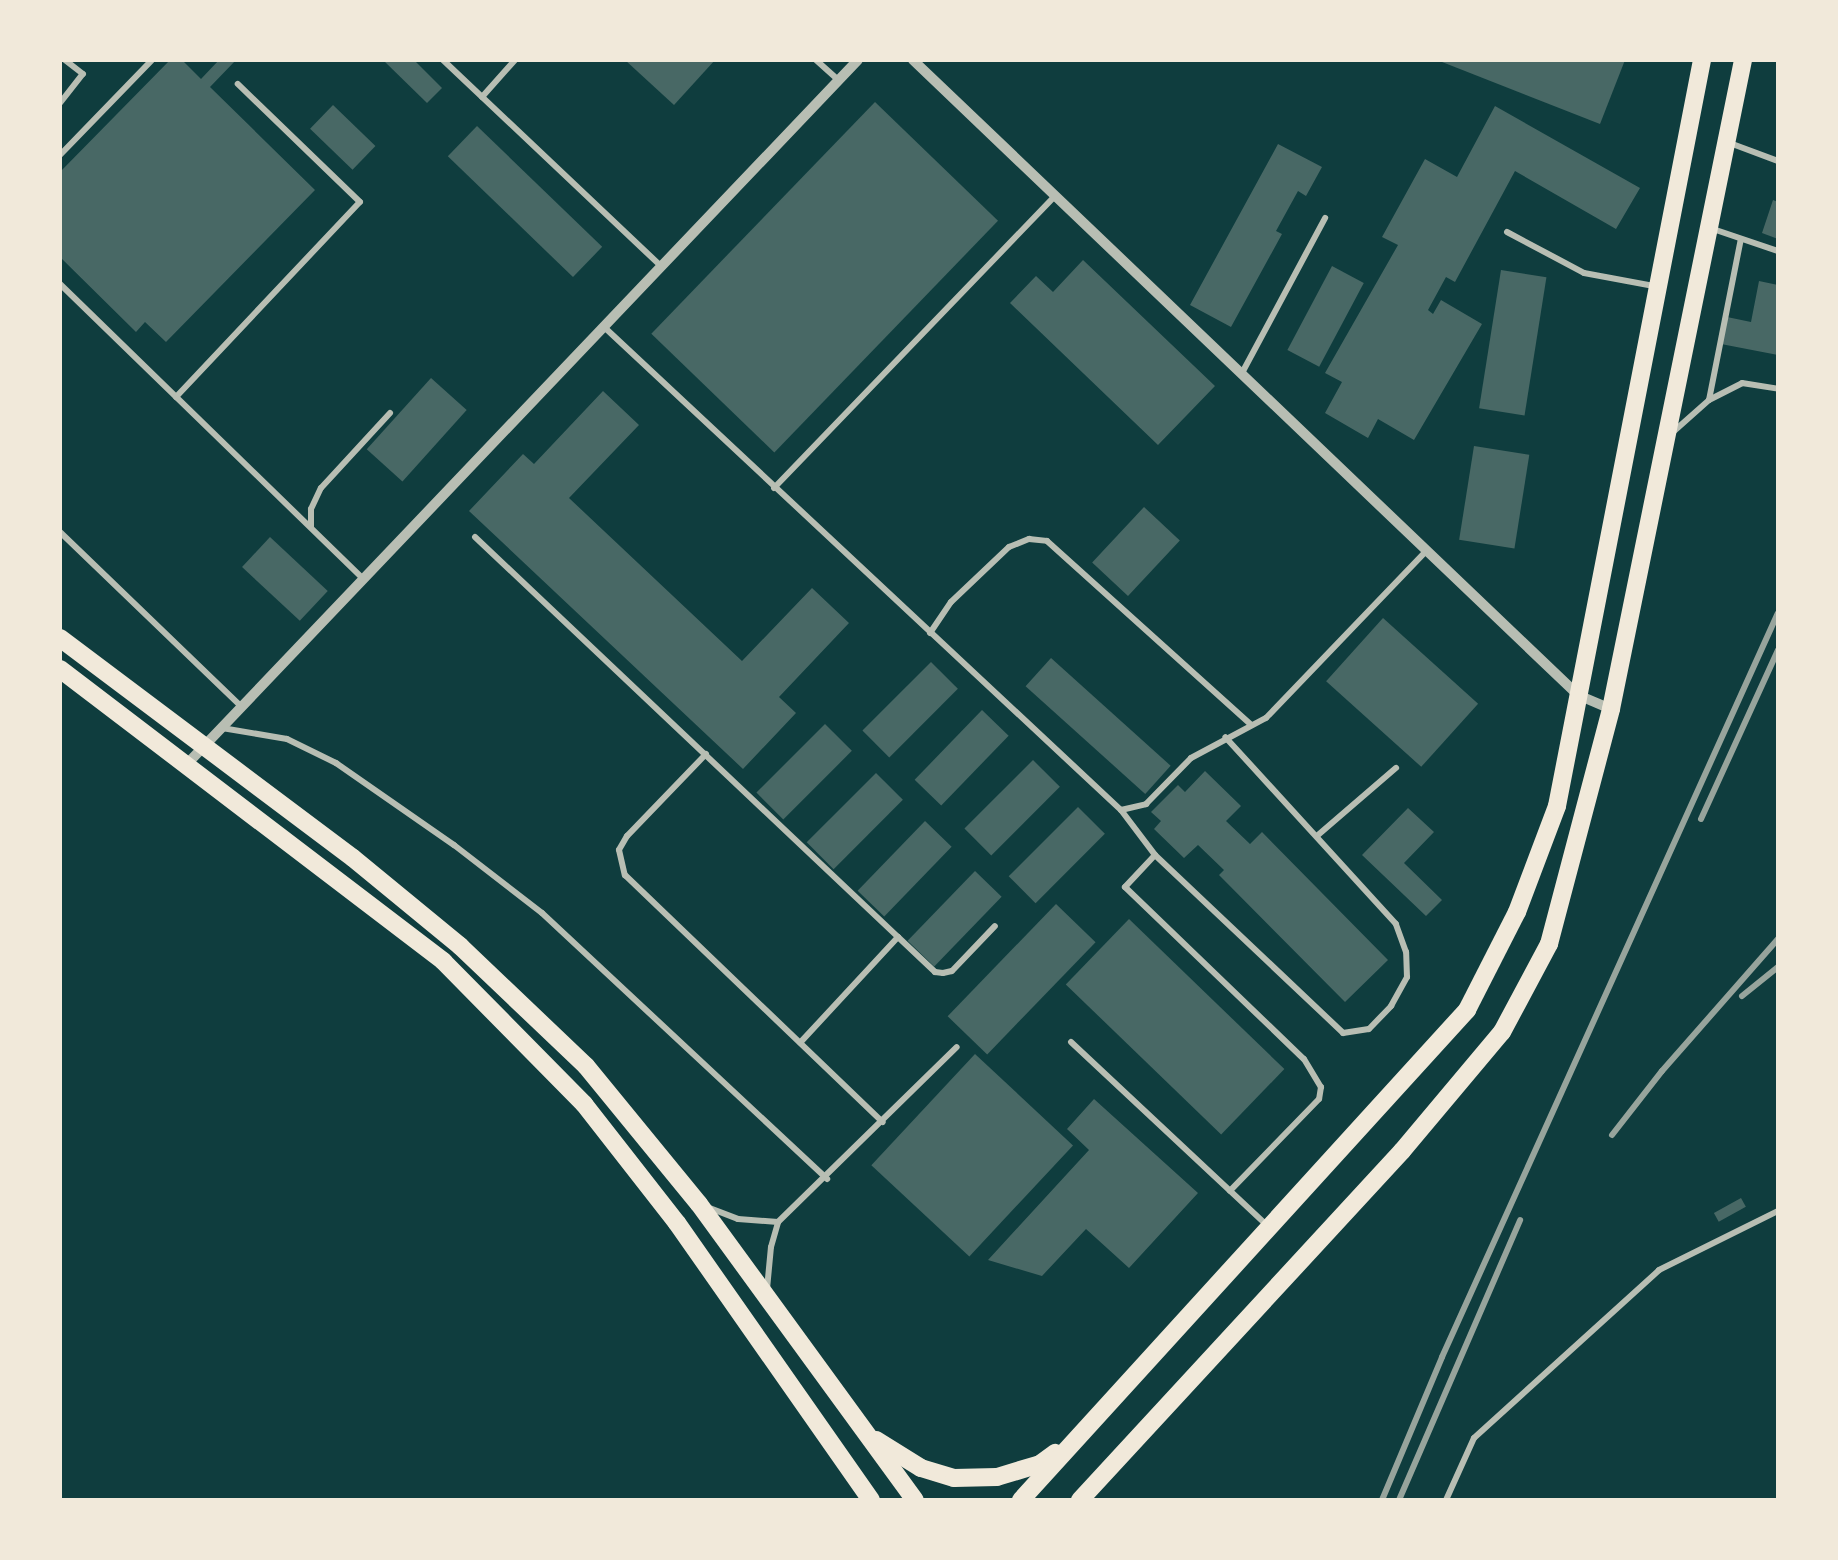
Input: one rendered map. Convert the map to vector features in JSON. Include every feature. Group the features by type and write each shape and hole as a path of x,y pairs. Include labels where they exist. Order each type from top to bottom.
{"main road":[{"path":"1022,1500 1467,1010 1517,912 1557,806 1702,60"},
{"path":"1080,1500 1402,1151 1502,1032 1549,944 1611,709 1743,60"},
{"path":"60,638 353,858 460,946 586,1066 699,1204 915,1500"},
{"path":"60,670 188,763 443,960 584,1104 677,1223 871,1500"},
{"path":"870,1436 921,1468 954,1478 997,1477 1040,1464 1091,1426"},
{"path":"1094,1500 1103,1475"}],"street":[{"path":"188,763 858,60"},
{"path":"914,60 1578,695 1611,709"}],"lane":[{"path":"60,103 83,74 65,60"},
{"path":"60,156 152,60"},
{"path":"444,60 660,265"},
{"path":"482,97 515,60"},
{"path":"816,60 838,80"},
{"path":"176,397 360,202 238,84"},
{"path":"1726,142 1778,161"},
{"path":"774,488 1055,196"},
{"path":"1242,373 1324,218"},
{"path":"1709,227 1778,251"},
{"path":"1507,232 1584,273 1657,286"},
{"path":"1709,400 1741,239"},
{"path":"60,284 363,579"},
{"path":"602,326 1121,810 1155,856 1343,1033 1369,1029 1390,1006 1407,977 1406,952 1396,924 1225,737"},
{"path":"1665,440 1709,400 1742,383 1778,390"},
{"path":"311,529 310,509 321,488 390,412"},
{"path":"60,532 241,706"},
{"path":"475,537 935,972 952,970 995,926"},
{"path":"930,633 951,602 1009,547 1029,539 1046,541 1251,725"},
{"path":"1121,810 1146,804 1192,758 1266,718 1428,549"},
{"path":"221,728 287,739 336,763 454,844 542,913 827,1179"},
{"path":"706,754 627,836 618,850 625,875 883,1122"},
{"path":"1318,835 1396,768"},
{"path":"1155,856 1125,886 1304,1059 1322,1087 1319,1099 1230,1191"},
{"path":"800,1043 898,937"},
{"path":"1071,1042 1270,1228"},
{"path":"768,1300 767,1269 778,1222 827,1179 957,1047"},
{"path":"699,1204 738,1220 778,1222"},
{"path":"1446,1500 1474,1438 1659,1270 1778,1211"}],"building":[{"path":"170,60 182,60 201,79 219,60 236,60 210,87 315,190 166,342 145,322 136,332 60,257 60,172"},
{"path":"383,60 414,60 442,88 427,103"},
{"path":"625,60 715,60 674,105"},
{"path":"1437,60 1625,60 1600,124"},
{"path":"875,102 998,221 774,452 651,334"},
{"path":"333,105 375,146 353,170 310,129"},
{"path":"1495,106 1640,188 1616,229 1515,171 1455,282 1446,277 1428,310 1433,314 1441,300 1482,324 1414,440 1378,419 1368,438 1325,413 1342,382 1325,373 1398,245 1382,237 1425,159 1457,177"},
{"path":"477,126 602,247 573,277 448,156"},
{"path":"1278,144 1322,167 1306,196 1298,191 1276,231 1282,234 1231,327 1190,305"},
{"path":"1773,200 1778,202 1778,239 1762,233"},
{"path":"1083,260 1215,386 1158,445 1010,303 1036,276 1053,292"},
{"path":"1332,266 1364,283 1319,367 1287,350"},
{"path":"1501,270 1546,277 1525,415 1479,408"},
{"path":"1759,281 1778,285 1778,355 1721,344 1727,317 1751,322"},
{"path":"431,378 467,410 402,481 367,449"},
{"path":"603,391 639,425 569,498 742,661 812,588 849,623 779,697 796,713 743,769 469,511 523,454 534,464"},
{"path":"1474,446 1529,455 1514,549 1459,540"},
{"path":"1144,507 1180,540 1128,596 1092,563"},
{"path":"270,537 328,591 300,621 242,567"},
{"path":"1383,618 1478,704 1421,767 1326,681"},
{"path":"1051,658 1171,766 1145,794 1026,686"},
{"path":"931,662 958,689 889,757 862,731"},
{"path":"982,710 1009,736 941,805 915,780"},
{"path":"825,724 852,751 783,819 756,793"},
{"path":"1033,760 1060,787 991,855 964,829"},
{"path":"1205,771 1241,806 1226,821 1250,844 1262,832 1388,960 1345,1002 1219,875 1224,870 1198,845 1184,858 1154,829 1161,821 1151,812 1178,785 1185,792"},
{"path":"876,773 903,800 834,869 807,842"},
{"path":"1078,807 1105,834 1036,903 1009,876"},
{"path":"1408,808 1434,832 1404,863 1442,900 1426,916 1362,855"},
{"path":"925,821 952,847 884,916 858,891"},
{"path":"975,871 1002,897 934,966 908,941"},
{"path":"1056,904 1096,942 987,1054 948,1016"},
{"path":"1129,919 1284,1069 1221,1135 1066,984"},
{"path":"975,1054 1073,1145 969,1257 871,1165"},
{"path":"1094,1099 1198,1193 1129,1268 1086,1229 1042,1276 988,1260 1089,1150 1067,1129"},
{"path":"1741,1198 1746,1207 1719,1222 1714,1213"}],"railway":[{"path":"1382,1500 1442,1357 1778,613"},
{"path":"1701,819 1778,650"},
{"path":"1612,1135 1662,1071 1778,939"},
{"path":"1742,996 1778,967"},
{"path":"1399,1500 1520,1220"}]}
